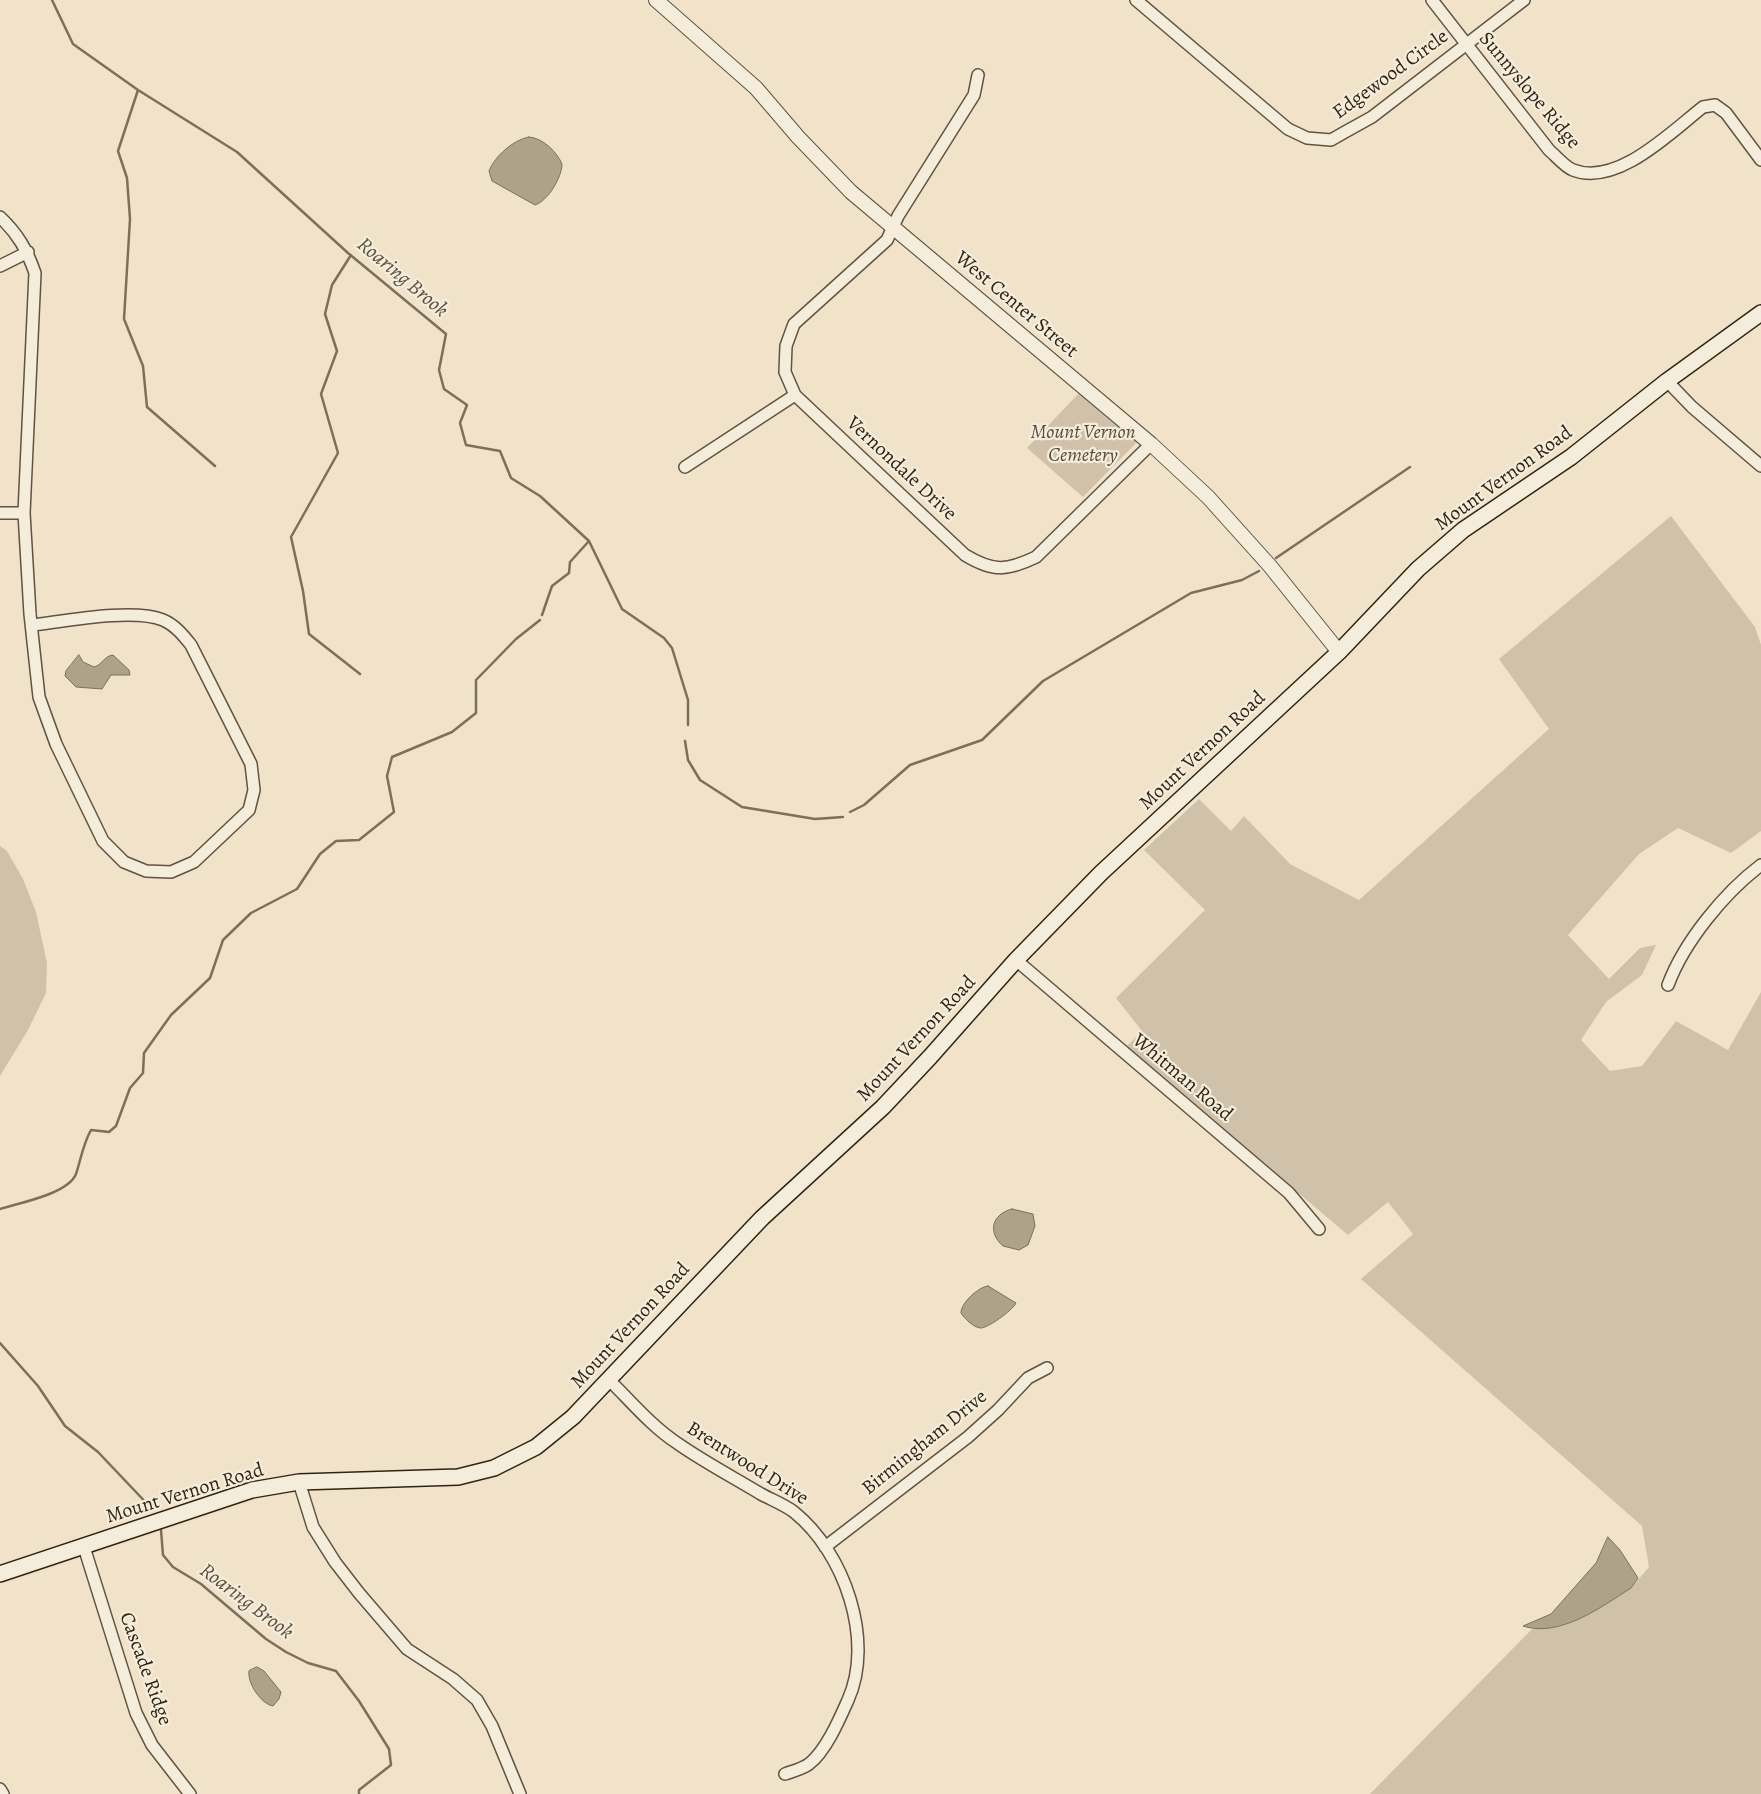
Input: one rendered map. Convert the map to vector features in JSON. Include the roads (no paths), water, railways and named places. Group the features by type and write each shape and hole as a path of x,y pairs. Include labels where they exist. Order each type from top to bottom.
{"main road":[{"name":"Mount Vernon Road","path":"0,1574 252,1490 300,1482 458,1477 494,1468 536,1448 553,1435 762,1218 890,1100 1016,960 1101,873 1339,652 1412,575 1463,530 1571,457 1667,382 1761,313"}],"street":[{"name":"West Center Street","path":"656,0 756,88 824,165 851,192 1151,444 1214,504 1270,566 1339,652"},
{"name":"Edgewood Circle","path":"1136,0 1288,129 1307,138 1330,140 1372,117 1524,0"},
{"name":"Sunnyslope Ridge","path":"1432,0 1549,150 1572,170 1593,173 1612,170 1632,162 1703,107 1715,105 1726,113 1761,160"},
{"name":"Vernondale Drive","path":"978,75 974,95 962,117 898,216 887,240 794,324 786,346 785,372 795,395 965,555 981,565 1015,567 1036,557 1151,444"},
{"path":"0,217 15,231 28,252 34,273 24,513 38,697 56,744 103,841 124,862 146,871 171,872 194,862 249,810 254,790 251,764 192,645 179,630 162,620 131,615 33,625"},
{"path":"0,266 28,252"},
{"path":"1667,382 1692,408 1761,466"},
{"path":"686,467 795,395"},
{"path":"0,512 24,513"},
{"path":"1668,986 1676,963 1699,932 1732,890 1761,865"},
{"name":"Whitman Road","path":"1016,960 1289,1193 1319,1229"},
{"name":"Birmingham Drive","path":"825,1547 968,1437 998,1410 1028,1378 1048,1368"},
{"name":"Brentwood Drive","path":"608,1379 676,1443 793,1511 825,1547 852,1602 858,1633 858,1664 853,1690 828,1740 811,1762 785,1774"},
{"path":"300,1482 313,1527 335,1562 359,1593 407,1650 453,1680 476,1700 492,1726 520,1794"},
{"name":"Cascade Ridge","path":"84,1547 136,1713 152,1745 190,1794"},
{"path":"0,1789 3,1794"}],"waterway":[{"name":"Roaring Brook","path":"52,0 73,44 138,90 237,152 348,253 446,334 439,370 444,389 467,405 460,423 466,445 500,451 511,478 540,496 589,541 570,562 569,573 552,586 542,615"},
{"path":"138,90 118,151 127,178 130,219 124,319 143,366 147,407 215,466"},
{"path":"351,255 332,285 325,314 337,351 321,394 338,453 291,537 303,591 309,634 360,674"},
{"path":"1276,558 1410,467"},
{"path":"589,541 622,609 664,638 672,648 688,700 688,725"},
{"path":"850,812 864,805 910,765 982,740 1043,681 1191,593 1242,580 1259,571"},
{"name":"Roaring Brook","path":"0,1209 42,1197 71,1181 76,1174 91,1130 109,1132 116,1126 130,1088 143,1073 144,1053 171,1015 210,978 223,940 251,913 297,889 320,854 336,841 359,840 394,812 387,776 392,757 452,732 476,713 476,680 516,639 540,620"},
{"path":"685,741 688,760 700,780 742,807 815,819 843,817"},
{"name":"Roaring Brook","path":"0,1343 38,1386 65,1426 98,1452 153,1510"},
{"name":"Roaring Brook","path":"161,1530 163,1555 173,1567 201,1584 266,1639 286,1652 308,1663 336,1671 359,1701 389,1749 391,1765 359,1790 359,1794"}],"park label":[{"name":"Mount Vernon Cemetery","path":"1083,444"}]}
